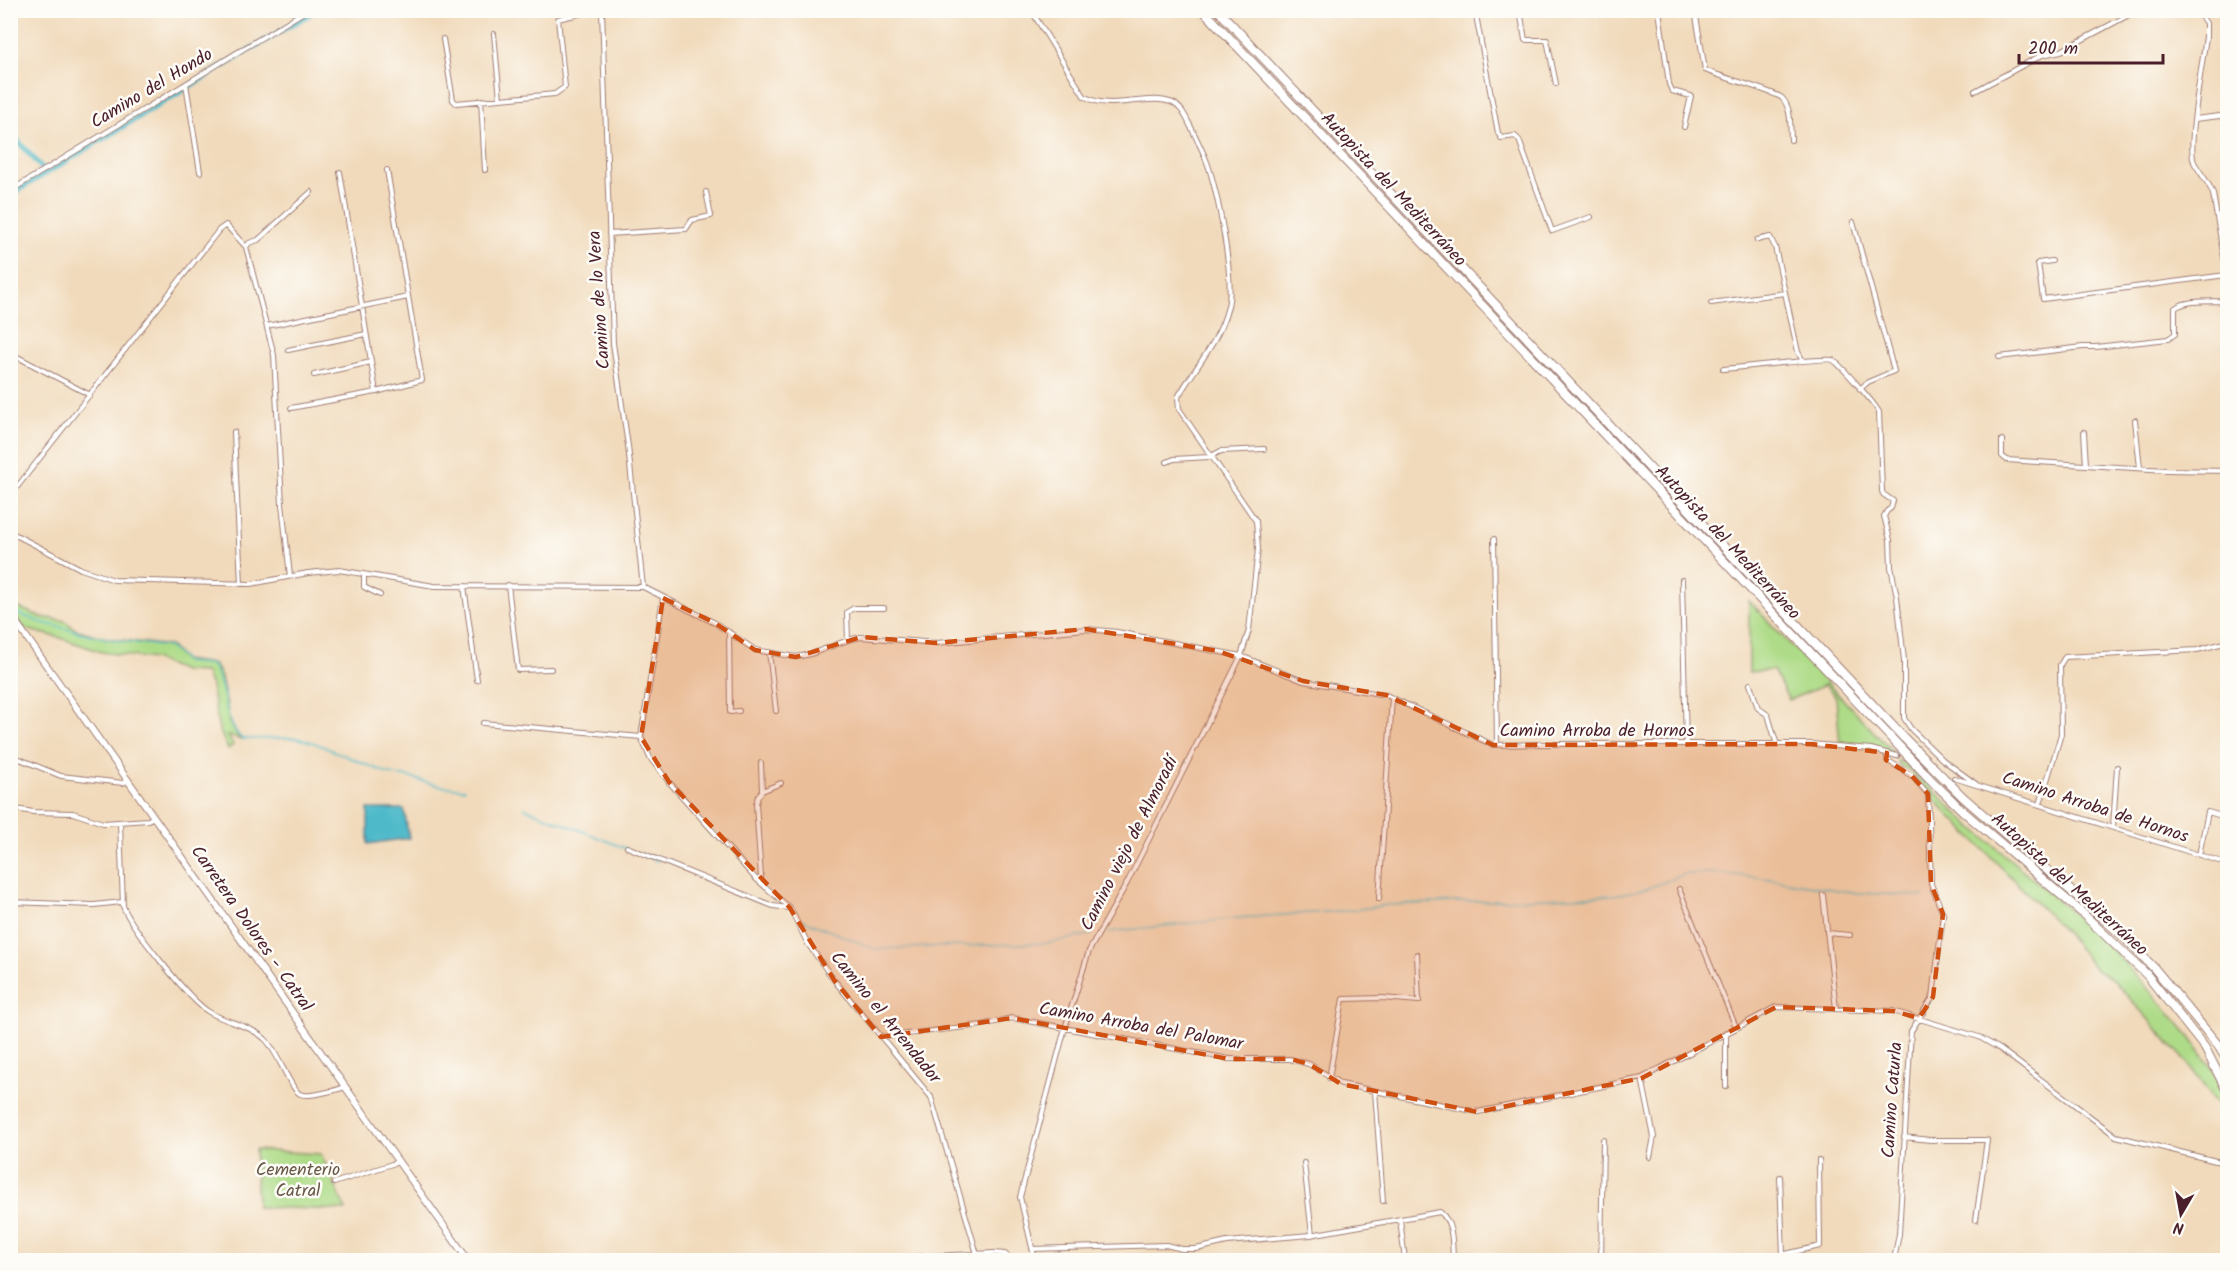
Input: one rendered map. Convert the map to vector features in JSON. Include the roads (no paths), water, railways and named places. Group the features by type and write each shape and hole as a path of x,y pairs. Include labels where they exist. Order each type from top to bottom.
{"highway":[{"name":"Autopista del Mediterráneo","path":"1203,10 1930,779 1964,812 2080,912 2147,975 2205,1048 2228,1093"},
{"name":"Autopista del Mediterráneo","path":"1218,10 1904,738 1963,797 2073,891 2154,968 2218,1045 2228,1062"}],"street":[{"name":"Camino del Hondo","path":"10,191 187,87 307,10"},
{"path":"443,39 453,100 456,103 560,92 565,87 558,19 595,10"},
{"name":"Camino de lo Vera","path":"602,10 614,343 643,587"},
{"name":"Camino viejo de Almoradí","path":"1031,10 1084,96 1102,103 1158,101 1172,103 1184,114 1207,161 1223,233 1230,284 1229,302 1208,353 1178,397 1179,409 1256,521 1258,549 1250,618 1241,656 1128,883 1089,951 1065,1028 1020,1197 1035,1260"},
{"path":"1475,10 1498,133 1501,138 1515,136 1519,140 1552,231 1591,217"},
{"path":"1520,10 1525,40 1547,40 1556,84"},
{"path":"1659,10 1669,84 1672,91 1690,96 1684,127"},
{"path":"1695,10 1705,70 1776,94 1783,99 1790,116 1791,140"},
{"path":"1975,91 2042,55 2061,51 2138,10"},
{"path":"2196,10 2206,23 2206,37 2192,142 2194,161 2209,181 2213,194 2228,281"},
{"path":"494,34 500,99"},
{"path":"187,87 200,172"},
{"path":"481,100 485,170"},
{"path":"2195,119 2228,115"},
{"path":"291,408 376,392 422,380 387,170"},
{"path":"340,172 376,392"},
{"path":"246,247 249,243 258,240 311,192"},
{"path":"609,234 686,229 692,220 711,216 706,192"},
{"path":"1853,222 1894,371 1868,382 1860,389"},
{"path":"10,495 219,230 226,225 246,247 276,366 282,504 290,576"},
{"path":"1757,240 1770,237 1775,247 1798,352 1801,360 1806,362"},
{"path":"2052,261 2038,263 2043,299 2226,274"},
{"path":"1711,303 1785,293"},
{"path":"267,326 408,297"},
{"path":"1999,357 2083,346 2096,347 2168,339 2175,334 2175,308 2181,304 2228,301"},
{"path":"288,350 366,334"},
{"path":"10,352 90,395"},
{"path":"1723,369 1827,358 1844,369 1874,403 1879,412 1882,491 1893,501 1891,508 1884,516 1890,540 1891,567 1898,597 1904,660 1904,718 1911,729 1943,760 1976,784"},
{"path":"315,375 370,362"},
{"path":"2136,420 2140,468"},
{"path":"234,432 241,584"},
{"path":"2084,432 2086,465"},
{"path":"2002,440 2002,456 2007,460 2228,471"},
{"path":"1167,462 1174,459 1212,456 1221,451 1264,449"},
{"name":"Camino Arroba de Hornos","path":"10,532 102,578 251,584 339,570 434,586 643,587 715,623 755,650 796,657 811,654 848,640 872,637 937,643 1086,628 1118,632 1241,656 1303,681 1386,695 1497,746 1811,744 1860,748 1897,756"},
{"path":"1494,539 1497,746"},
{"path":"364,574 363,587 380,595"},
{"path":"1682,580 1686,745"},
{"path":"508,585 518,670 551,669"},
{"path":"464,586 477,680"},
{"path":"483,723 641,737 663,598"},
{"path":"848,640 847,612 854,608 884,608"},
{"name":"Carretera Dolores - Catral","path":"10,614 468,1260"},
{"path":"729,632 730,712 739,711"},
{"path":"2040,804 2061,734 2060,665 2065,657 2197,650 2228,642"},
{"path":"769,652 776,711"},
{"path":"1750,684 1758,708 1768,715 1777,745"},
{"path":"1379,899 1392,698"},
{"name":"Camino el Arrendador","path":"641,737 650,758 669,782 758,880 790,908 808,944 834,980 931,1097 977,1254"},
{"name":"Camino Caturla","path":"1887,753 1887,760 1912,776 1928,795 1931,884 1943,914 1933,997 1911,1031 1899,1234 1894,1260"},
{"path":"10,755 61,776 123,783 128,781"},
{"path":"761,763 762,792"},
{"path":"2113,827 2117,767"},
{"name":"Camino Arroba de Hornos","path":"1954,778 2228,864"},
{"path":"758,880 761,877 756,804 762,792 781,783"},
{"path":"10,808 33,812 73,813 103,823 148,820 154,817"},
{"path":"2199,855 2208,812 2228,818"},
{"path":"120,823 122,902 126,915 149,946 207,1012 256,1032 265,1040 273,1048 294,1089 300,1094 307,1095 345,1087"},
{"path":"627,847 773,906 790,908"},
{"path":"1679,889 1736,1027"},
{"path":"1823,895 1836,1009"},
{"path":"10,902 94,905 122,902"},
{"path":"1827,933 1850,935"},
{"path":"1329,1078 1343,999 1382,998 1419,1001 1417,954"},
{"name":"Camino Arroba del Palomar","path":"881,1037 982,1025 1012,1018 1229,1059 1290,1059 1309,1064 1341,1084 1478,1112 1642,1078 1776,1007 1893,1011 1979,1037 2000,1049 2116,1136 2228,1164"},
{"path":"1725,1032 1726,1086"},
{"path":"1642,1078 1654,1137 1650,1157"},
{"path":"1376,1091 1383,1201"},
{"path":"1904,1137 1930,1140 1987,1140 1976,1220"},
{"path":"1600,1260 1603,1140"},
{"path":"1759,1260 1820,1246 1819,1160"},
{"path":"334,1183 398,1162"},
{"path":"1304,1163 1312,1235"},
{"path":"1780,1178 1784,1254"},
{"path":"1032,1249 1166,1245 1182,1249 1196,1249 1227,1242 1312,1235 1440,1212 1449,1224 1453,1260"},
{"path":"1400,1219 1405,1260"},
{"path":"849,1260 977,1254 1005,1254 1012,1260"}],"water":[{"path":"368,809 404,809 409,838 368,844"}],"waterway":[{"path":"10,195 316,10"},
{"path":"10,132 42,168"},
{"path":"14,612 40,622 83,633 169,647 186,662 211,664 220,682 231,722 242,739 296,738 312,742 389,774 440,786 465,789"},
{"path":"525,808 627,849"},
{"path":"643,855 658,861"},
{"path":"1108,932 1388,905 1614,895 1646,889 1685,874 1714,873 1757,877 1857,893 1924,896"},
{"path":"798,918 875,949 1048,943 1093,934"}],"tunnel":[{"path":"1897,756 1910,761"}],"park label":[{"name":"Cementerio Catral","path":"298,1180"}]}
